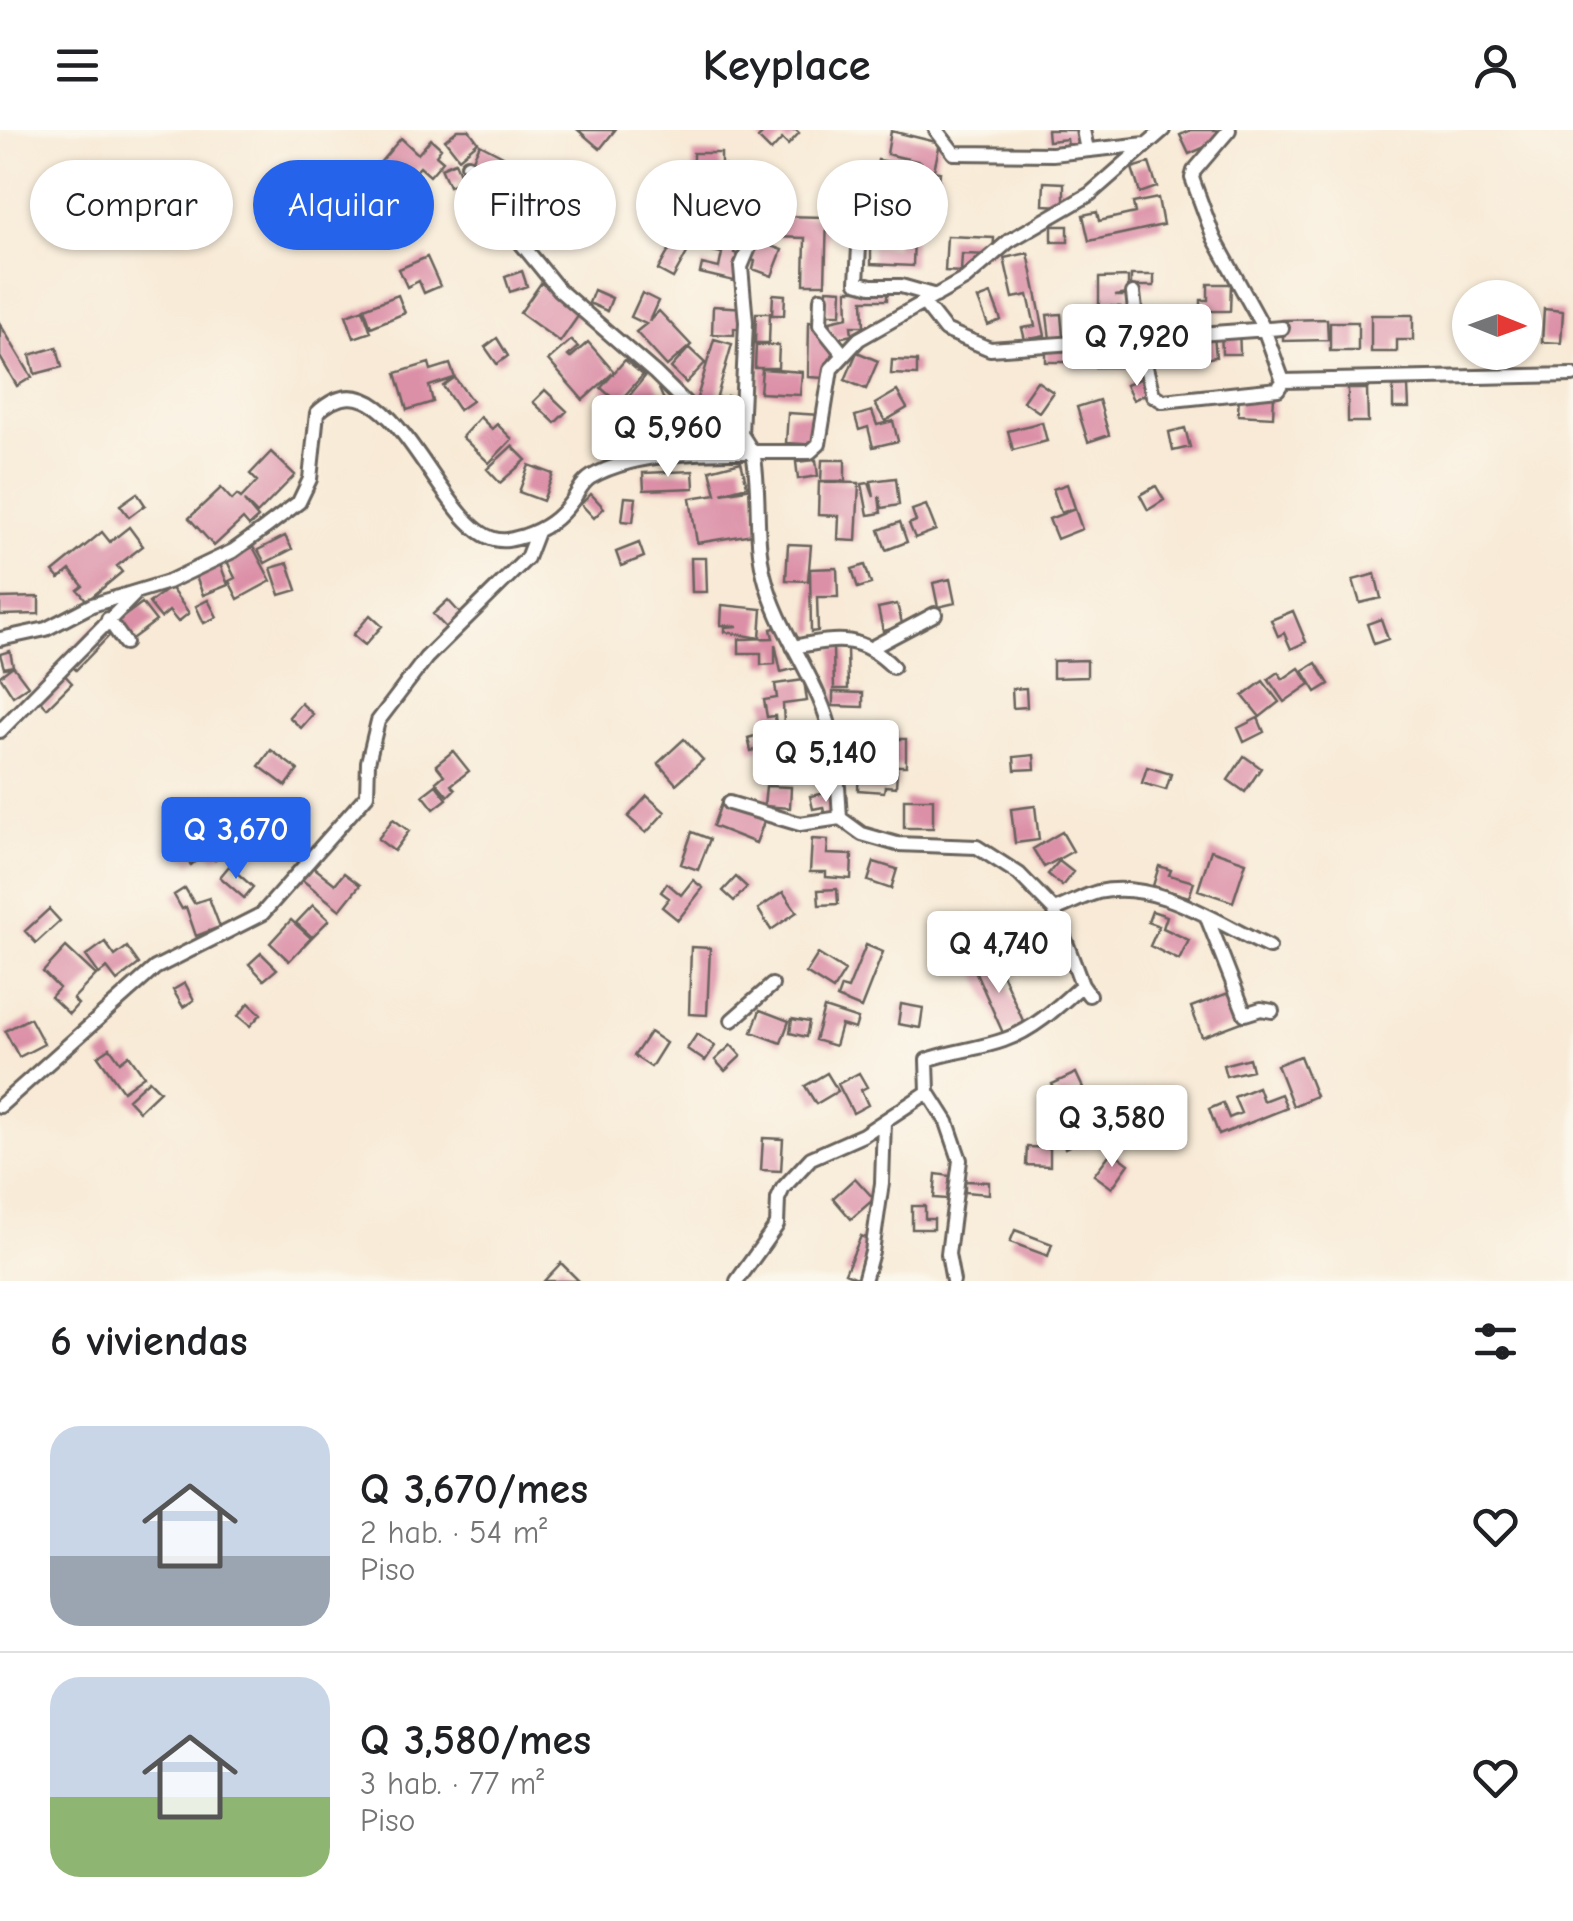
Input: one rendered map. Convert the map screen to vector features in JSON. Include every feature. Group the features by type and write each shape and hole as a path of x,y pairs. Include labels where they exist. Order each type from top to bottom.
{"street":[{"path":"936,130 954,153 1052,154 1146,144"},
{"path":"1083,130 1087,150"},
{"path":"0,639 46,629 92,605 168,582 233,551 299,502 310,478 317,413 340,398 382,407 448,498 477,530 489,538 506,541 537,532 555,521 587,478 611,468 650,458 815,449 832,370 860,339 965,279 1008,241 1090,194 1163,130"},
{"path":"1230,130 1192,178 1214,238 1264,329 1284,382"},
{"path":"527,250 559,290 655,373 717,434 753,452"},
{"path":"748,250 741,267 746,322 741,434 753,452 758,478 764,575 828,724 840,818"},
{"path":"859,250 857,282 901,286 929,299 945,330 990,349 1282,328"},
{"path":"1132,293 1138,336 1157,399 1278,389 1284,382 1573,375"},
{"path":"821,298 820,325 844,354"},
{"path":"0,1106 155,968 262,914 368,795 368,762 378,721 426,658 527,558 537,532"},
{"path":"0,731 136,594"},
{"path":"873,647 935,614"},
{"path":"108,619 124,642"},
{"path":"792,647 834,640 873,647 893,666"},
{"path":"729,803 800,824 840,818 862,834 896,844 977,847 1019,874 1054,910 1086,990 1006,1040 927,1060 928,1092 947,1122 960,1160 948,1254 953,1281"},
{"path":"1054,910 1098,892 1137,891 1190,907 1269,948"},
{"path":"1206,916 1244,1014 1261,1009 1272,1011"},
{"path":"732,1020 772,985"},
{"path":"738,1281 777,1225 778,1199 783,1188 811,1158 863,1135 928,1092"},
{"path":"864,1281 882,1183 884,1121"}],"building":[{"path":"458,130 469,130 478,142 459,158 445,140"},
{"path":"578,130 615,130 600,149"},
{"path":"766,130 799,133 788,145 782,139 771,151 758,138"},
{"path":"1047,130 1082,130 1084,146 1068,147 1067,139 1048,141"},
{"path":"1191,130 1217,130 1221,140 1189,154 1180,135"},
{"path":"891,131 940,143 936,160 887,154"},
{"path":"401,138 418,154 431,139 441,148 436,155 443,161 434,171 434,160 382,160"},
{"path":"480,144 503,156 501,160 472,160"},
{"path":"693,153 721,153 721,160 693,160"},
{"path":"454,162 454,184 449,186 441,168"},
{"path":"1149,163 1157,187 1140,193 1132,168"},
{"path":"1044,182 1064,183 1064,206 1043,205"},
{"path":"1158,198 1163,225 1089,241 1083,215 1097,212 1099,221 1135,213 1133,203"},
{"path":"797,216 817,217 817,250 826,250 825,284 804,284 805,238 797,238"},
{"path":"1052,226 1068,226 1068,242 1052,242"},
{"path":"948,236 994,238 993,255 962,254 961,272 945,271"},
{"path":"669,250 689,250 673,278 658,270"},
{"path":"735,250 740,255 734,281 700,273 702,264 719,268 722,253 712,251"},
{"path":"750,250 782,250 772,276 753,269 755,261 747,259"},
{"path":"871,250 914,250 913,266 871,264"},
{"path":"1028,253 1045,336 1025,340 1022,328 1035,326 1028,295 1013,298 1004,258"},
{"path":"427,257 440,286 424,293 419,281 407,287 399,269"},
{"path":"522,271 527,286 510,292 505,277"},
{"path":"1131,275 1154,275 1154,286 1131,286"},
{"path":"1128,277 1128,294 1115,296 1133,296 1133,316 1119,316 1120,307 1099,306 1099,278"},
{"path":"541,283 581,312 560,342 520,313"},
{"path":"1208,284 1231,284 1230,311 1201,311 1201,300 1208,300"},
{"path":"827,289 842,290 841,314 826,314"},
{"path":"594,290 612,298 607,311 589,303"},
{"path":"847,290 887,290 887,300 863,300 864,326 851,326 852,335 833,339 830,321 848,317"},
{"path":"642,293 658,301 649,321 659,311 691,345 667,366 636,332 646,324 631,317"},
{"path":"773,294 785,295 784,315 772,315"},
{"path":"991,294 1001,320 988,325 978,299"},
{"path":"398,295 405,313 371,327 364,308"},
{"path":"713,306 747,308 746,329 734,328 734,335 712,334"},
{"path":"1100,308 1100,330 1072,330 1072,309"},
{"path":"363,309 371,332 354,338 346,315"},
{"path":"1544,309 1563,311 1561,343 1542,342"},
{"path":"756,313 770,313 769,343 755,343"},
{"path":"1061,314 1063,337 1050,339 1047,315"},
{"path":"1371,315 1413,315 1413,340 1397,340 1397,352 1371,352"},
{"path":"1327,319 1328,340 1283,341 1283,320"},
{"path":"809,322 828,323 827,339 835,352 825,378 808,377"},
{"path":"1330,322 1358,322 1358,351 1330,351"},
{"path":"0,324 32,377 17,386 0,357"},
{"path":"1213,326 1216,357 1202,359 1201,351 1187,352 1185,329"},
{"path":"1221,327 1239,327 1240,354 1222,354"},
{"path":"497,338 508,356 497,364 485,347"},
{"path":"714,339 732,344 715,403 697,398"},
{"path":"571,340 578,347 570,358 588,342 614,372 583,400 548,360"},
{"path":"756,345 779,345 778,368 755,368"},
{"path":"1046,345 1125,346 1125,367 1073,367 1073,362 1046,362"},
{"path":"57,347 62,367 35,374 30,355"},
{"path":"689,348 705,363 686,383 671,368"},
{"path":"857,352 878,361 866,389 845,380"},
{"path":"625,360 643,375 618,403 601,388"},
{"path":"892,360 917,361 917,375 891,374"},
{"path":"429,363 431,370 450,364 472,401 459,410 443,386 454,378 429,386 433,402 407,410 396,373"},
{"path":"762,369 802,372 800,395 760,393"},
{"path":"647,374 655,380 663,398 668,402 676,399 694,438 670,458 658,448 632,460 619,431 639,422 647,413 638,405 630,409 626,400"},
{"path":"1142,378 1148,393 1133,400 1126,385"},
{"path":"1037,381 1053,392 1039,412 1023,401"},
{"path":"1408,386 1409,408 1393,408 1393,387"},
{"path":"1348,389 1367,389 1368,422 1348,422"},
{"path":"545,390 567,411 555,423 533,402"},
{"path":"897,391 907,408 885,421 875,404"},
{"path":"1239,393 1274,395 1273,417 1238,415"},
{"path":"727,396 747,404 738,427 718,419"},
{"path":"1099,400 1109,435 1088,442 1077,407"},
{"path":"872,411 877,425 893,421 898,441 873,447 868,427 859,430 855,416"},
{"path":"788,413 820,415 817,445 786,443"},
{"path":"480,417 492,429 497,424 512,439 489,463 462,437"},
{"path":"1042,422 1047,441 1013,450 1008,431"},
{"path":"1185,428 1190,447 1173,451 1169,432"},
{"path":"512,446 526,460 500,483 487,469"},
{"path":"271,452 295,475 257,514 244,501 258,518 249,526 243,519 214,546 189,518 221,488 232,500 237,495 241,498 257,481 250,474"},
{"path":"816,460 818,476 798,479 796,462"},
{"path":"822,460 845,460 845,481 821,481"},
{"path":"741,462 747,486 721,493 753,488 759,533 697,543 690,498 716,494 710,470"},
{"path":"529,465 553,474 543,501 519,492"},
{"path":"693,471 694,488 644,490 643,473"},
{"path":"896,478 899,505 882,508 879,496 881,513 868,515 862,484 869,483 874,497 871,481"},
{"path":"819,482 859,483 856,541 838,540 839,516 818,515"},
{"path":"1067,484 1075,508 1061,513 1053,489"},
{"path":"1156,486 1164,500 1148,510 1140,495"},
{"path":"137,493 145,505 129,517 120,505"},
{"path":"591,494 604,508 594,518 581,504"},
{"path":"625,497 636,498 633,522 622,521"},
{"path":"926,505 936,530 915,538 909,524 916,521 912,510"},
{"path":"1075,509 1082,529 1057,539 1049,519"},
{"path":"900,522 907,542 886,550 879,530"},
{"path":"129,527 143,546 117,566 122,572 87,601 78,590 83,586 70,570 59,579 53,572 102,532 110,542"},
{"path":"285,536 292,549 265,563 258,550"},
{"path":"639,543 644,557 621,566 616,552"},
{"path":"788,544 811,545 808,581 786,580"},
{"path":"253,547 271,581 238,599 229,581 235,578 227,561"},
{"path":"691,558 706,558 707,592 692,592"},
{"path":"288,563 297,590 280,595 271,568"},
{"path":"220,564 228,585 203,595 195,574"},
{"path":"865,565 871,584 858,588 852,569"},
{"path":"837,568 838,597 817,597 818,631 811,632 810,569"},
{"path":"1375,574 1381,598 1360,603 1353,580"},
{"path":"950,579 955,603 938,607 933,583"},
{"path":"170,587 189,613 178,622 169,611 161,618 149,603"},
{"path":"39,597 39,614 0,615 0,598"},
{"path":"208,600 217,617 204,623 196,606"},
{"path":"448,600 465,619 451,633 433,614"},
{"path":"142,603 156,621 129,641 115,623"},
{"path":"897,604 903,627 883,631 878,608"},
{"path":"722,605 762,609 760,638 725,632 725,627 738,626 721,625"},
{"path":"1293,611 1306,642 1291,649 1284,633 1278,636 1271,620"},
{"path":"370,615 382,626 365,645 353,635"},
{"path":"1381,619 1388,639 1374,644 1367,624"},
{"path":"96,623 109,636 76,670 63,657"},
{"path":"787,625 797,668 781,672 775,644 775,664 761,665 761,653 739,653 739,639 773,638 771,629"},
{"path":"833,648 847,648 848,689 834,689"},
{"path":"10,651 13,666 4,668 0,654"},
{"path":"1087,660 1087,677 1053,678 1053,661"},
{"path":"1316,663 1329,684 1316,692 1303,671"},
{"path":"13,666 28,686 13,696 0,676"},
{"path":"58,668 72,683 47,708 33,693"},
{"path":"1299,668 1310,684 1284,702 1268,679 1278,672 1283,679"},
{"path":"804,680 807,701 783,704 784,725 776,726 775,716 767,717 764,700 777,698 775,684"},
{"path":"1263,681 1279,702 1260,717 1243,696"},
{"path":"1026,688 1027,707 1013,708 1012,689"},
{"path":"833,692 863,693 863,707 833,706"},
{"path":"301,703 313,714 301,728 289,717"},
{"path":"1258,718 1264,732 1244,742 1238,728"},
{"path":"810,727 816,764 801,766 794,729"},
{"path":"777,730 780,744 751,751 748,738"},
{"path":"854,731 897,731 898,739 906,739 906,766 886,766 886,752 854,752"},
{"path":"684,739 703,760 676,784 658,763"},
{"path":"271,750 298,770 286,786 259,766"},
{"path":"453,751 469,771 451,785 455,789 448,796 436,782 444,775 436,765"},
{"path":"1034,755 1035,769 1015,770 1014,757"},
{"path":"1244,756 1261,768 1245,792 1228,780"},
{"path":"859,767 897,770 896,787 885,786 884,792 858,790"},
{"path":"1147,767 1171,774 1166,790 1142,783"},
{"path":"436,785 447,799 434,809 423,795"},
{"path":"766,786 791,787 790,808 764,806"},
{"path":"833,792 838,820 826,822 823,807 813,809 810,796"},
{"path":"647,796 665,812 646,833 628,817"},
{"path":"723,798 767,814 756,843 713,826"},
{"path":"904,799 933,799 933,828 904,828"},
{"path":"1035,806 1039,840 1015,843 1011,809"},
{"path":"393,819 409,831 394,851 378,839"},
{"path":"209,823 230,848 215,860 194,836"},
{"path":"692,832 710,839 698,870 681,864"},
{"path":"1062,832 1073,851 1044,867 1033,849"},
{"path":"189,835 205,853 191,865 175,847"},
{"path":"812,839 828,840 827,854 852,855 851,879 810,872"},
{"path":"1211,850 1246,862 1233,902 1198,890"},
{"path":"1059,861 1073,872 1062,886 1048,874"},
{"path":"874,862 897,869 891,889 868,881"},
{"path":"229,866 253,887 244,898 220,877"},
{"path":"312,866 335,884 344,873 360,885 340,910 301,879"},
{"path":"1159,866 1171,870 1169,875 1194,882 1189,897 1153,886"},
{"path":"736,877 747,887 734,901 723,891"},
{"path":"693,880 703,888 678,920 662,907 669,898 661,892 667,883 681,895"},
{"path":"185,888 194,903 209,898 220,927 196,936 186,907 182,909 174,895"},
{"path":"837,889 838,904 819,905 818,890"},
{"path":"783,892 797,912 771,930 758,909"},
{"path":"313,905 329,920 312,937 296,923"},
{"path":"49,909 60,921 36,943 25,931"},
{"path":"1152,911 1167,916 1163,928 1189,940 1179,960 1150,946 1159,926 1148,922"},
{"path":"291,920 311,938 289,961 270,943"},
{"path":"105,942 115,956 127,947 139,964 117,981 107,968 99,974 86,956"},
{"path":"866,945 883,952 861,1008 837,998 841,987 848,989"},
{"path":"66,947 96,975 73,999 78,1004 69,1014 51,997 59,988 43,972"},
{"path":"691,947 710,948 707,1015 689,1014"},
{"path":"261,953 277,969 264,980 249,964"},
{"path":"818,954 845,971 833,990 806,973"},
{"path":"995,958 1024,1023 1003,1033 974,968"},
{"path":"185,983 194,1000 183,1007 173,990"},
{"path":"1236,990 1247,1020 1202,1037 1191,1007"},
{"path":"249,1003 261,1014 250,1026 238,1016"},
{"path":"901,1004 923,1008 920,1028 898,1024"},
{"path":"824,1008 858,1019 855,1029 841,1025 835,1046 815,1040"},
{"path":"760,1010 789,1021 781,1043 752,1032"},
{"path":"30,1018 44,1044 19,1057 5,1031"},
{"path":"792,1019 809,1022 806,1037 790,1033"},
{"path":"650,1032 666,1043 651,1067 634,1056"},
{"path":"697,1034 715,1046 705,1061 687,1049"},
{"path":"731,1045 741,1056 725,1071 715,1060"},
{"path":"110,1048 120,1062 129,1055 144,1076 123,1091 98,1056"},
{"path":"1300,1056 1316,1096 1293,1106 1277,1065"},
{"path":"1249,1058 1252,1070 1226,1076 1223,1065"},
{"path":"827,1073 838,1091 816,1104 805,1086"},
{"path":"859,1073 867,1087 861,1090 868,1105 853,1113 838,1084"},
{"path":"1076,1073 1083,1088 1059,1099 1052,1084"},
{"path":"149,1080 160,1091 139,1111 128,1099"},
{"path":"1258,1087 1263,1101 1281,1094 1287,1108 1219,1135 1209,1109 1223,1103 1229,1118 1241,1113 1234,1097"},
{"path":"1083,1104 1097,1132 1065,1148 1051,1121"},
{"path":"763,1138 783,1139 781,1171 761,1170"},
{"path":"1027,1147 1050,1148 1050,1166 1026,1165"},
{"path":"1112,1151 1129,1164 1112,1188 1094,1175"},
{"path":"936,1174 950,1176 947,1199 934,1198"},
{"path":"855,1178 874,1199 851,1219 833,1198"},
{"path":"965,1181 989,1182 989,1194 965,1192"},
{"path":"912,1206 925,1206 925,1219 934,1219 934,1229 912,1229"},
{"path":"1015,1230 1052,1244 1048,1256 1010,1242"},
{"path":"861,1236 872,1241 857,1278 845,1273"},
{"path":"561,1263 579,1281 544,1281"}]}
